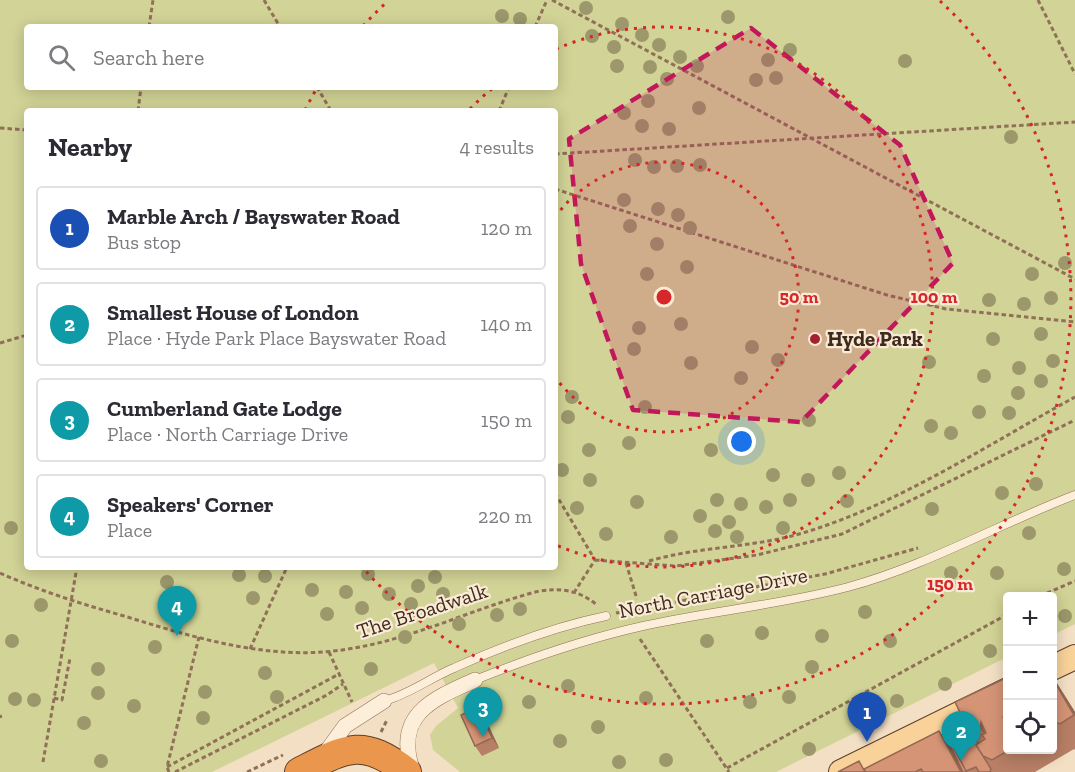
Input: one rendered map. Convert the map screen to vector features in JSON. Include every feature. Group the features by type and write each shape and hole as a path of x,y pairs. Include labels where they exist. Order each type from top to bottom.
{"highway":[{"path":"309,767 336,754 366,749 385,756 407,772"}],"main road":[{"path":"1057,666 1075,657"},
{"path":"841,772 1003,692"}],"street":[{"name":"North Carriage Drive","path":"413,772 409,736 420,711 428,703 475,680"},
{"path":"309,767 345,726 384,701"}],"lane":[{"name":"North Carriage Drive","path":"475,680 549,651 621,632 778,603 881,577 1075,495"},
{"name":"North Carriage Drive","path":"384,701 402,696 441,674 513,642 606,616"}],"path":[{"path":"149,24 153,0"},
{"path":"264,0 278,24"},
{"path":"536,24 547,0"},
{"path":"552,0 1075,279"},
{"path":"1038,0 1075,74"},
{"path":"138,108 141,90"},
{"path":"318,90 329,108"},
{"path":"499,108 508,90"},
{"path":"558,154 1075,122"},
{"path":"0,129 24,130"},
{"path":"558,190 887,295 946,309 1075,322"},
{"path":"0,343 24,336"},
{"path":"647,562 675,554 753,543 805,532 855,513 906,489 1075,397"},
{"path":"595,560 626,563 647,562 676,566 757,555 842,534 1075,420"},
{"path":"558,498 595,560"},
{"name":"North Carriage Drive","path":"606,616 639,607 825,574 922,546"},
{"path":"595,560 575,591 593,602 606,616"},
{"path":"626,563 637,599"},
{"path":"43,762 77,570"},
{"path":"250,649 286,570"},
{"name":"The Broadwalk","path":"0,573 72,601 199,637 250,649 280,652 329,652 389,640 539,591 557,588 575,591"},
{"path":"1051,592 1075,581"},
{"path":"636,640 641,639 650,650 728,770 1003,617"},
{"path":"169,772 167,767 199,637"},
{"path":"646,637 650,650"},
{"path":"329,652 352,703"},
{"path":"54,698 62,700 70,658"},
{"path":"167,767 339,674"},
{"path":"175,772 327,695 343,684"},
{"path":"381,732 387,720"}],"highlighted area":[{"path":"751,28 900,145 953,263 801,422 633,410 581,264 569,139"}],"green space":[{"name":"Hyde Park","path":"0,0 1075,0 1075,624 1057,633 1057,592 1003,592 1003,659 776,772 460,772 433,750 430,735 436,726 458,708 434,663 212,772 0,772"}],"building":[{"path":"1003,679 1003,754 992,760 983,756 976,745 985,739 982,735 986,733 981,722 980,728 970,733 955,702"},
{"path":"1057,686 1074,715 1060,724 1057,723"},
{"path":"478,707 492,738 475,746 461,715"},
{"path":"967,725 991,769 990,772 979,772 976,767 966,771 947,733"},
{"path":"939,731 961,772 923,772 921,769 915,772 866,772 864,769"},
{"path":"949,739 967,772 963,772 947,740"},
{"path":"859,761 865,772 838,772"}],"place":[{"name":"Hyde Park","path":"815,339"},
{"name":"Speakers' Corner","path":"177,636"},
{"name":"Cumberland Gate Lodge","path":"483,737"},
{"name":"Marble Arch / Bayswater Road","path":"867,742"},
{"name":"Smallest House of London","path":"961,761"}]}
